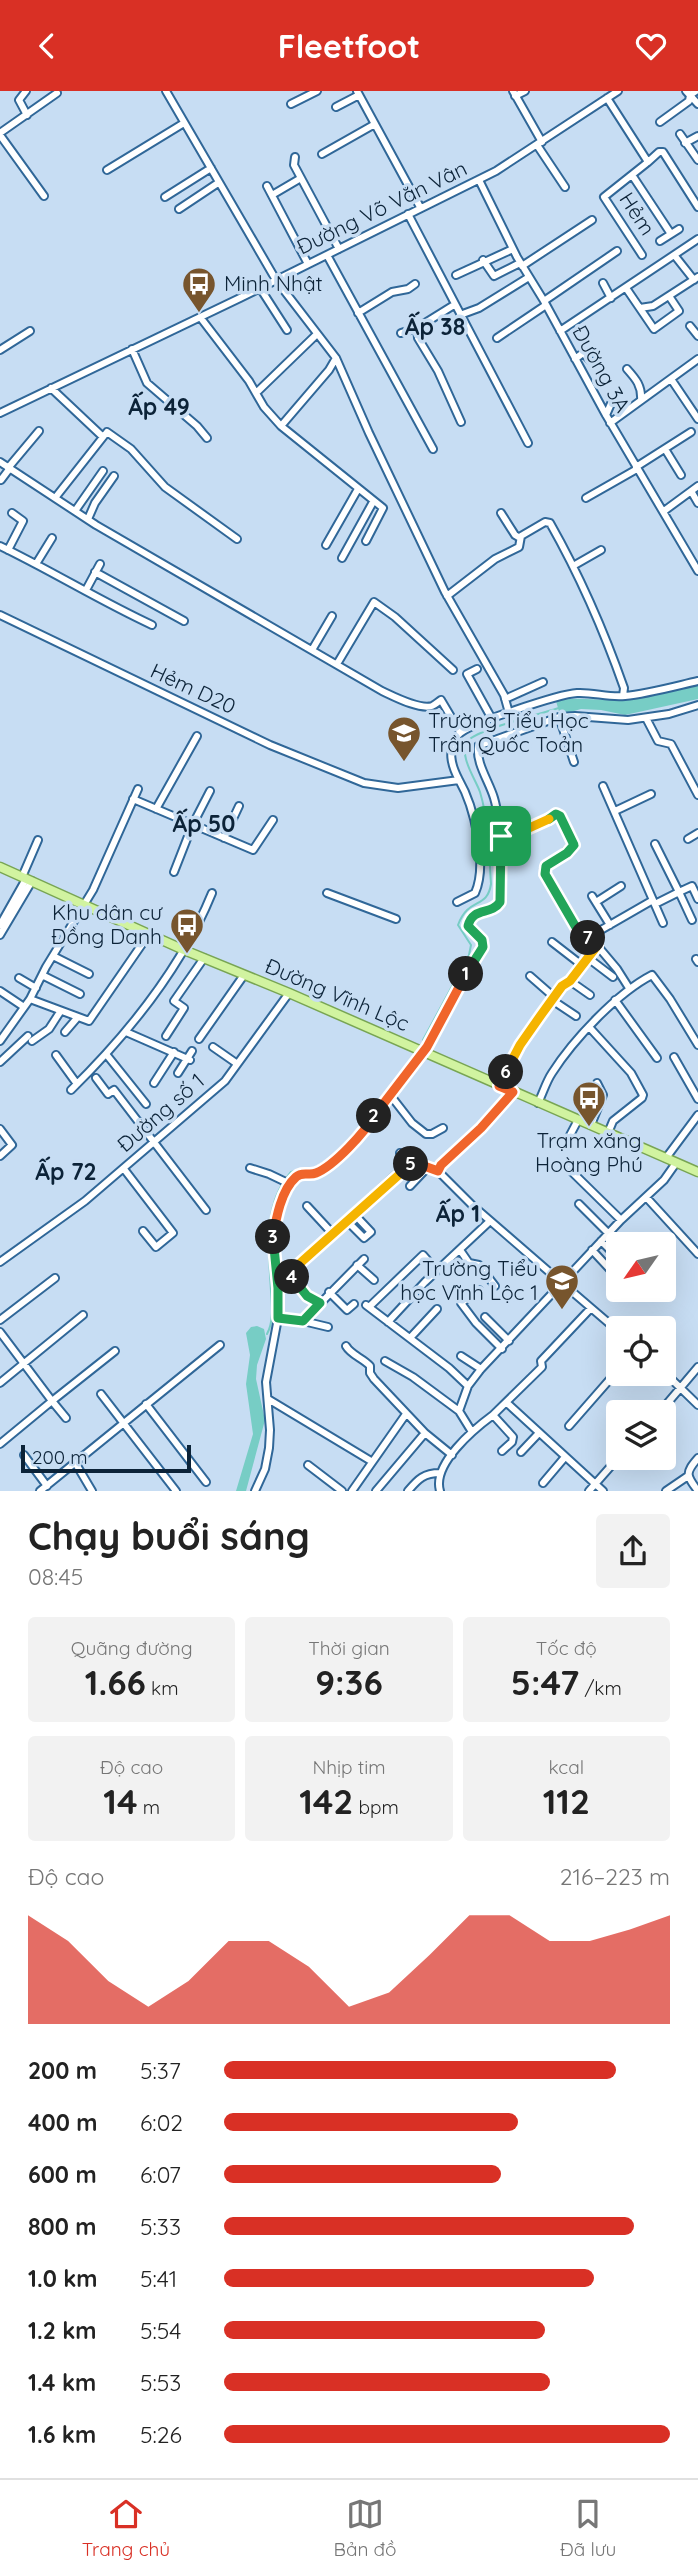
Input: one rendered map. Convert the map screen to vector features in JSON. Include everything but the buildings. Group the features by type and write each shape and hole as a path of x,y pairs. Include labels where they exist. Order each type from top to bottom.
{"main road":[{"name":"Đường Vĩnh Lộc","path":"0,867 184,950 289,993 698,1172"}],"street":[{"path":"26,91 19,100 27,115"},
{"path":"166,91 276,280 336,358 447,596 505,699 509,713"},
{"path":"291,104 317,91"},
{"path":"525,91 514,94 565,187"},
{"name":"Đường Võ Văn Vân","path":"0,413 478,180 618,91"},
{"path":"691,92 698,104"},
{"path":"660,122 689,101 691,92"},
{"path":"44,197 0,134 57,93"},
{"path":"335,107 358,93 421,207"},
{"name":"Hẻm","path":"607,98 648,162 604,197 642,255"},
{"path":"107,170 184,123"},
{"path":"322,154 375,124"},
{"path":"680,134 698,160"},
{"path":"685,143 698,136"},
{"path":"648,162 659,152 663,152 698,207"},
{"path":"295,157 294,165 339,249"},
{"path":"165,197 211,168"},
{"path":"632,175 671,233"},
{"path":"272,195 301,178"},
{"name":"Đường 3A","path":"478,180 521,264 636,468 698,571"},
{"path":"179,209 218,183"},
{"path":"267,186 309,264"},
{"path":"408,214 528,443"},
{"path":"483,260 494,276 521,264 592,220"},
{"path":"660,241 679,229"},
{"path":"560,331 698,239"},
{"path":"456,275 483,260 513,249"},
{"path":"497,338 617,251"},
{"path":"327,255 433,449"},
{"path":"640,308 653,306 696,279 675,256"},
{"path":"460,315 479,308 529,277"},
{"path":"603,283 611,298"},
{"path":"358,313 392,292 408,289 415,284"},
{"path":"260,288 288,330"},
{"path":"626,288 654,329 679,311 669,296"},
{"path":"401,333 417,328 454,306"},
{"path":"200,317 264,407 281,426 383,508 366,541"},
{"path":"690,326 698,336"},
{"path":"417,328 418,338 438,371 461,422"},
{"path":"0,350 30,331"},
{"path":"256,393 317,334"},
{"path":"132,349 147,383 207,438"},
{"path":"575,359 583,353 590,360"},
{"path":"281,426 329,370 336,358"},
{"path":"610,422 698,359"},
{"path":"627,369 641,390 641,400"},
{"path":"636,380 644,375"},
{"path":"671,379 698,419"},
{"path":"51,388 103,437"},
{"path":"606,415 613,399"},
{"path":"1,480 39,431"},
{"path":"55,498 107,432 124,443 165,487 237,540"},
{"path":"586,498 691,432"},
{"path":"665,449 681,475"},
{"path":"0,462 88,519 312,650 407,702 431,706 442,700 460,732"},
{"path":"75,511 103,471"},
{"path":"88,519 95,503 114,476"},
{"path":"664,511 698,486"},
{"path":"326,545 358,489"},
{"path":"691,491 698,503"},
{"path":"342,558 373,502"},
{"path":"8,550 23,520 12,513"},
{"path":"501,513 515,535 520,538"},
{"path":"520,538 545,522 550,523 573,566 618,672 624,688 623,696"},
{"path":"36,564 52,538"},
{"path":"447,596 495,559 519,547 520,538"},
{"path":"0,546 86,590 119,611 152,625"},
{"path":"573,566 601,550"},
{"path":"86,590 100,564"},
{"path":"95,572 184,621"},
{"path":"337,664 374,602 395,617 453,670"},
{"name":"Hẻm D20","path":"0,615 270,744 374,786 398,788 459,780"},
{"path":"312,650 332,616"},
{"path":"477,669 467,674 492,719"},
{"path":"457,902 475,893 479,880 477,825 466,786 459,780 452,765 451,753 460,732 550,699 578,693 623,696 698,681"},
{"path":"505,699 543,682"},
{"path":"285,1182 300,1174 315,1173 336,1159 391,1096 423,1052 483,947 482,940 468,926 475,913 494,909 500,902 501,836 495,799 483,776 478,746 559,717 628,720 698,705"},
{"path":"559,717 574,762"},
{"path":"646,718 658,741 671,744 698,795"},
{"path":"156,809 197,736"},
{"path":"603,786 663,923"},
{"path":"0,1041 30,999 52,956 93,890 138,789"},
{"path":"174,872 192,825 210,790"},
{"path":"615,811 652,794"},
{"path":"133,799 253,850 273,820"},
{"path":"224,838 239,806"},
{"path":"501,836 518,833 543,823 556,814 560,816 574,845 544,869 585,939 654,902 692,886 698,899"},
{"path":"688,839 698,833"},
{"path":"0,935 27,879 38,840"},
{"path":"655,844 692,920"},
{"path":"0,925 27,879"},
{"path":"610,925 594,899 621,886"},
{"path":"71,1090 128,1029 184,950 212,893"},
{"path":"327,893 396,919"},
{"path":"30,999 89,1021 149,934"},
{"path":"590,937 629,988"},
{"path":"552,942 583,966"},
{"path":"499,1086 520,1045 562,986 570,981 597,946"},
{"path":"52,956 89,974"},
{"path":"166,1036 184,1008 174,1001 204,958"},
{"path":"588,958 613,977"},
{"path":"42,975 80,994"},
{"path":"199,1039 244,975"},
{"path":"538,1103 551,1075 590,1028 629,988 652,975 698,1045"},
{"path":"530,976 553,999 576,1016"},
{"path":"19,978 36,988"},
{"path":"570,981 590,995"},
{"path":"0,991 24,1007"},
{"name":"Đường số 1","path":"0,1262 85,1201 225,1081 289,993"},
{"path":"615,1000 657,1058"},
{"path":"0,1062 30,1039 49,1029 60,1012"},
{"path":"65,1032 77,1018"},
{"path":"590,1028 631,1073 643,1095 613,1121 608,1133"},
{"path":"128,1029 189,1059"},
{"path":"213,1047 236,1063"},
{"path":"178,1073 189,1059 191,1051"},
{"path":"154,1083 174,1052"},
{"path":"106,1054 146,1104"},
{"path":"56,1055 77,1084"},
{"path":"674,1057 698,1099"},
{"path":"96,1078 108,1094 114,1090 206,1210"},
{"path":"591,1125 603,1095 597,1083"},
{"path":"438,1171 513,1092"},
{"path":"391,1096 412,1123 426,1135 443,1128"},
{"path":"666,1158 698,1115"},
{"path":"568,1139 578,1120"},
{"path":"0,1129 12,1145 0,1156"},
{"path":"400,1153 413,1162 438,1171 445,1181 606,1321"},
{"path":"278,1283 413,1162"},
{"path":"609,1232 664,1180 676,1163"},
{"path":"250,1168 285,1182"},
{"path":"410,1186 427,1168"},
{"path":"568,1168 621,1220"},
{"path":"124,1169 173,1233 156,1247 143,1231"},
{"path":"255,1491 265,1469 269,1448 265,1382 278,1318 278,1283 273,1240 285,1182"},
{"path":"646,1197 698,1254"},
{"path":"579,1203 607,1232"},
{"path":"307,1206 332,1233"},
{"path":"347,1221 364,1238 369,1235 371,1232 354,1214"},
{"path":"388,1322 490,1221"},
{"path":"459,1411 468,1386 481,1370 606,1235"},
{"path":"601,1241 606,1246"},
{"path":"460,1250 469,1263 479,1265 495,1286"},
{"path":"592,1250 606,1265"},
{"path":"437,1271 423,1255 367,1306 449,1368 468,1386"},
{"path":"303,1321 364,1259"},
{"path":"357,1265 374,1280"},
{"path":"289,1273 307,1296 320,1303"},
{"path":"0,1320 55,1278"},
{"path":"479,1290 461,1303 476,1323 502,1349"},
{"path":"329,1292 347,1310 354,1304"},
{"path":"440,1491 440,1473 452,1455 472,1431 507,1403 542,1367 541,1361 591,1308"},
{"path":"410,1338 437,1309"},
{"path":"0,1383 83,1315"},
{"path":"485,1317 509,1341"},
{"path":"278,1318 328,1327"},
{"path":"0,1332 66,1418"},
{"path":"40,1491 220,1345"},
{"path":"346,1346 349,1352 363,1357 370,1366 374,1379 425,1433 452,1455"},
{"path":"0,1444 115,1351"},
{"path":"461,1356 481,1370"},
{"path":"385,1361 413,1377 459,1411 472,1431"},
{"path":"671,1400 698,1367"},
{"path":"569,1426 606,1384"},
{"path":"676,1384 698,1405"},
{"path":"101,1394 176,1491"},
{"path":"268,1399 371,1461"},
{"path":"507,1403 603,1491"},
{"path":"146,1404 206,1482"},
{"path":"352,1491 406,1414"},
{"path":"493,1415 513,1437 512,1443 502,1451"},
{"path":"376,1491 425,1433"},
{"path":"521,1452 538,1434"},
{"path":"24,1455 47,1486"},
{"path":"543,1483 565,1457"},
{"path":"698,1458 688,1471 688,1476 698,1491"},
{"path":"76,1464 92,1491"},
{"path":"308,1465 342,1491"},
{"path":"589,1491 607,1470"},
{"path":"408,1491 429,1473 440,1473"},
{"path":"666,1491 688,1476"}],"shaded area":[{"path":"698,684 698,699 625,715 581,709 560,715 556,701 627,698"},
{"path":"251,1327 264,1329 266,1339 257,1365 256,1379 265,1420 246,1491 236,1491 253,1434 246,1384 250,1355 246,1333"}],"waterway":[{"path":"423,1040 469,955 471,945 458,925 467,910 486,897 491,884 485,815 480,792 468,767 465,747 468,741 483,732 559,708"},
{"path":"267,1334 272,1313 269,1229 275,1199 282,1185 291,1172 317,1168 341,1150 412,1057"}],"place":[{"name":"Minh Nhật","path":"199,314"},
{"name":"Trường Tiểu Học Trần Quốc Toản","path":"404,763"},
{"name":"Khu dân cư Đồng Danh","path":"187,955"},
{"name":"Trạm xăng Hoàng Phú","path":"589,1128"},
{"name":"Trường Tiểu học Vĩnh Lộc 1","path":"562,1311"}],"district":[{"name":"Ấp 38","path":"435,327"},
{"name":"Ấp 49","path":"159,407"},
{"name":"Ấp 50","path":"204,824"},
{"name":"Ấp 72","path":"66,1172"},
{"name":"Ấp 1","path":"458,1214"}],"route":[{"path":"556,814 560,816 574,845 567,853 546,866 545,874 581,936 585,939 590,937 597,946 570,981 562,986 520,1045 499,1086 513,1092 490,1119 441,1165 438,1171 413,1162 399,1172 306,1256 289,1273 311,1300 320,1303 303,1321 278,1318 273,1240 275,1222 286,1190 300,1174 315,1173 336,1159 372,1120 427,1047 483,947 482,940 468,926 470,918 475,913 498,907 500,902 501,836 518,833 543,823 556,814"}]}
